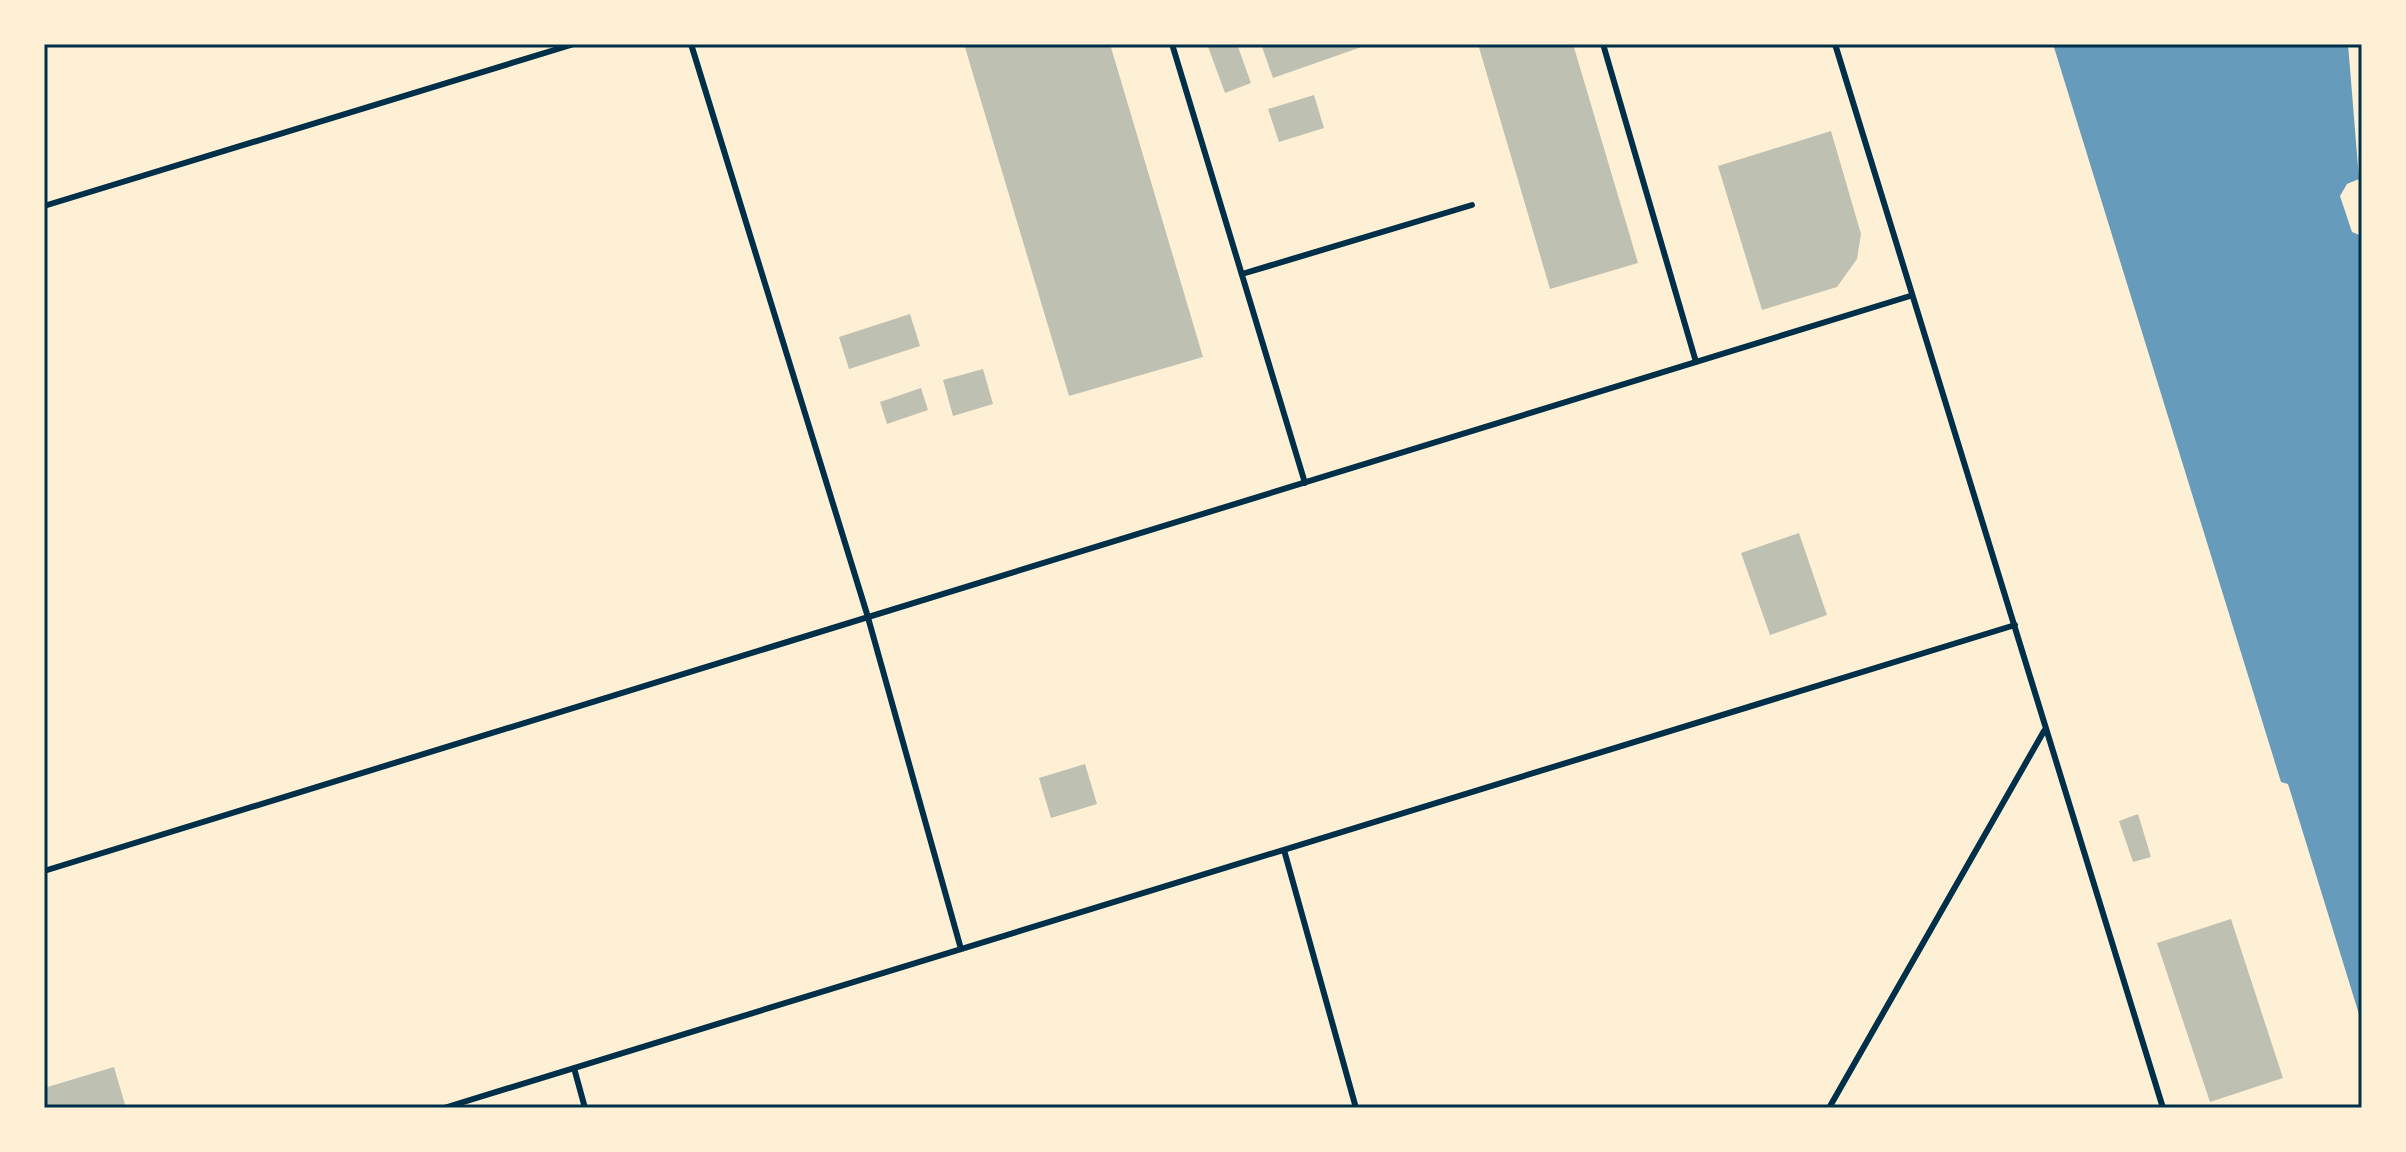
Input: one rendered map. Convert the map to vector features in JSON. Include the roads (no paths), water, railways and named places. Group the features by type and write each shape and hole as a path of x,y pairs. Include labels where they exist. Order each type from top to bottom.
{"lane":[{"path":"44,206 574,44"},
{"path":"691,44 867,614 961,949"},
{"path":"1172,44 1305,483"},
{"path":"1603,44 1696,362"},
{"path":"1835,44 1910,296 2015,625 2044,731 2163,1108"},
{"path":"1242,274 1472,205"},
{"path":"44,871 867,614 1305,483 1910,296"},
{"path":"444,1108 2015,625"},
{"path":"1829,1108 2044,731"},
{"path":"1284,850 1356,1108"},
{"path":"574,1068 585,1108"}],"water":[{"path":"2053,44 2362,44 2362,1024 2288,784 2281,782"}]}
